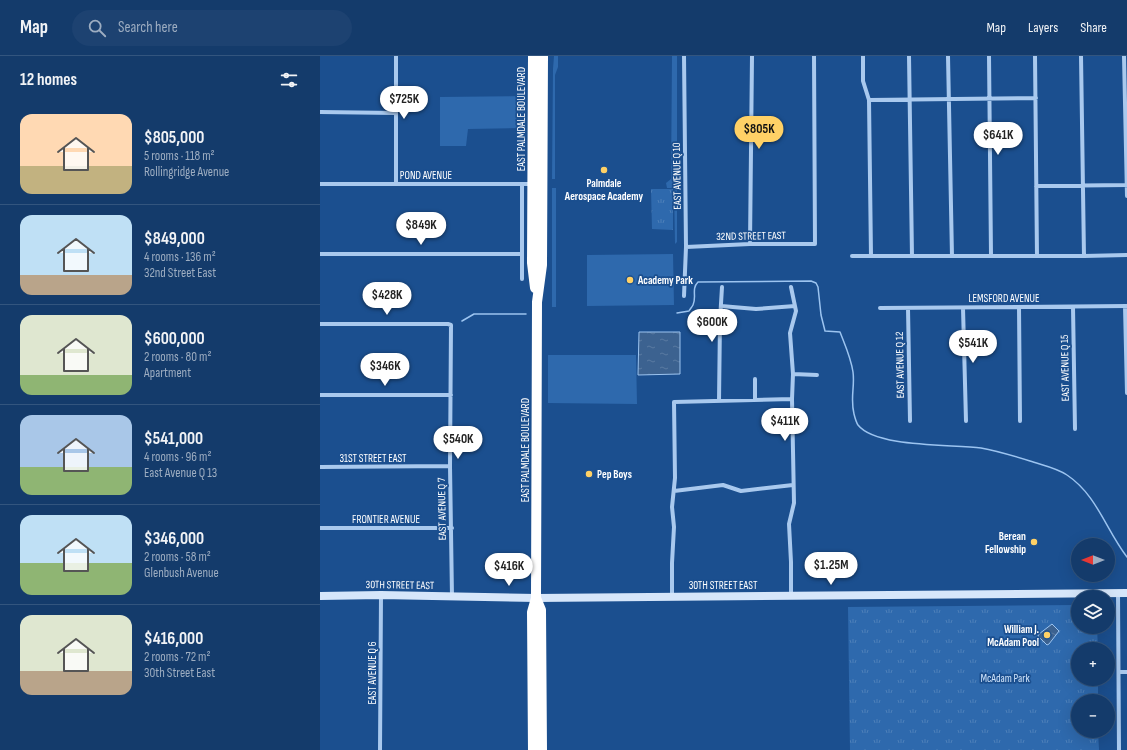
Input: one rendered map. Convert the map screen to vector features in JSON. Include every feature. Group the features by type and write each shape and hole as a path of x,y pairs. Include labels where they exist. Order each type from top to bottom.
{"highway":[{"name":"EAST PALMDALE BOULEVARD","path":"533,56 532,263 537,302"},
{"name":"EAST PALMDALE BOULEVARD","path":"533,750 532,612 536,598 537,302 542,262 543,56"},
{"path":"542,97 547,84 548,56"},
{"path":"542,262 547,248 548,239 548,184"},
{"name":"EAST PALMDALE BOULEVARD","path":"536,598 540,610 542,750"}],"street":[{"path":"396,56 396,184"},
{"name":"EAST AVENUE Q 10","path":"684,56 686,247 684,296"},
{"path":"750,244 752,56"},
{"name":"32ND STREET EAST","path":"686,247 750,244 816,244 814,56"},
{"path":"863,56 863,81 869,100 871,256"},
{"path":"909,56 912,256"},
{"path":"948,56 952,256"},
{"path":"989,56 991,255"},
{"path":"1035,56 1037,256"},
{"path":"1081,56 1084,256"},
{"path":"1124,56 1127,196"},
{"path":"869,100 1036,98"},
{"path":"320,112 396,112"},
{"name":"POND AVENUE","path":"320,184 533,184"},
{"path":"522,184 522,279"},
{"path":"1036,186 1127,185"},
{"path":"320,254 522,254"},
{"path":"852,256 1127,255"},
{"path":"720,401 722,287"},
{"path":"791,287 796,311 790,333 793,374 794,503 789,524 792,562 791,596"},
{"path":"721,306 756,308 794,306"},
{"path":"1126,306 1127,393"},
{"name":"LEMSFORD AVENUE","path":"880,308 1126,306"},
{"path":"1019,307 1020,421"},
{"name":"EAST AVENUE Q 15","path":"1073,307 1075,429"},
{"name":"EAST AVENUE Q 12","path":"908,308 910,421"},
{"path":"963,308 966,421"},
{"name":"EAST AVENUE Q 7","path":"320,324 451,325 450,466 452,597"},
{"path":"793,374 817,375"},
{"path":"755,379 755,400"},
{"path":"320,395 451,395"},
{"path":"672,596 674,527 672,507 674,491 674,402 792,399"},
{"name":"31ST STREET EAST","path":"320,467 450,466"},
{"path":"674,491 723,485 742,491 793,485"},
{"name":"FRONTIER AVENUE","path":"320,528 452,528"},
{"path":"1118,593 1119,750"},
{"name":"30TH STREET EAST","path":"320,596 381,595 536,598 1127,593"},
{"name":"EAST AVENUE Q 6","path":"380,750 381,595"},
{"path":"1119,672 1127,672"}],"green space":[{"path":"554,56 558,56 558,67 555,75 555,179 552,179 553,69"},
{"path":"672,56 677,56 677,242 675,244 674,188 667,188 666,183 671,179"},
{"path":"526,96 526,128 468,129 466,146 440,146 440,97"},
{"path":"552,188 556,188 556,307 552,307"},
{"path":"651,189 673,189 673,230 652,229"},
{"name":"Academy Park","path":"673,254 674,305 587,306 587,255"},
{"path":"548,355 636,355 637,404 548,403"},
{"name":"McAdam Park","path":"1071,605 1071,634 1097,634 1098,642 1071,642 1071,686 1098,686 1098,694 1071,694 1071,738 1098,738 1099,750 850,750 848,607"}],"water":[{"path":"639,332 680,332 680,374 638,375"},
{"name":"William J. McAdam Pool","path":"1052,624 1059,631 1047,645 1038,636"}],"waterway":[{"path":"677,313 689,311 694,302 695,287 698,282 811,281 816,283 818,287 821,315 825,331 840,332 851,362 853,372 853,408 858,425 867,432 881,438 916,444 981,448 1018,457 1059,470 1077,483 1086,492 1127,557"},
{"path":"462,321 474,314 526,314"}],"place":[{"name":"Palmdale Aerospace Academy","path":"604,170"},
{"name":"Academy Park","path":"630,280"},
{"name":"Pep Boys","path":"589,474"},
{"name":"Berean Fellowship","path":"1034,542"},
{"name":"William J. McAdam Pool","path":"1047,635"}]}
